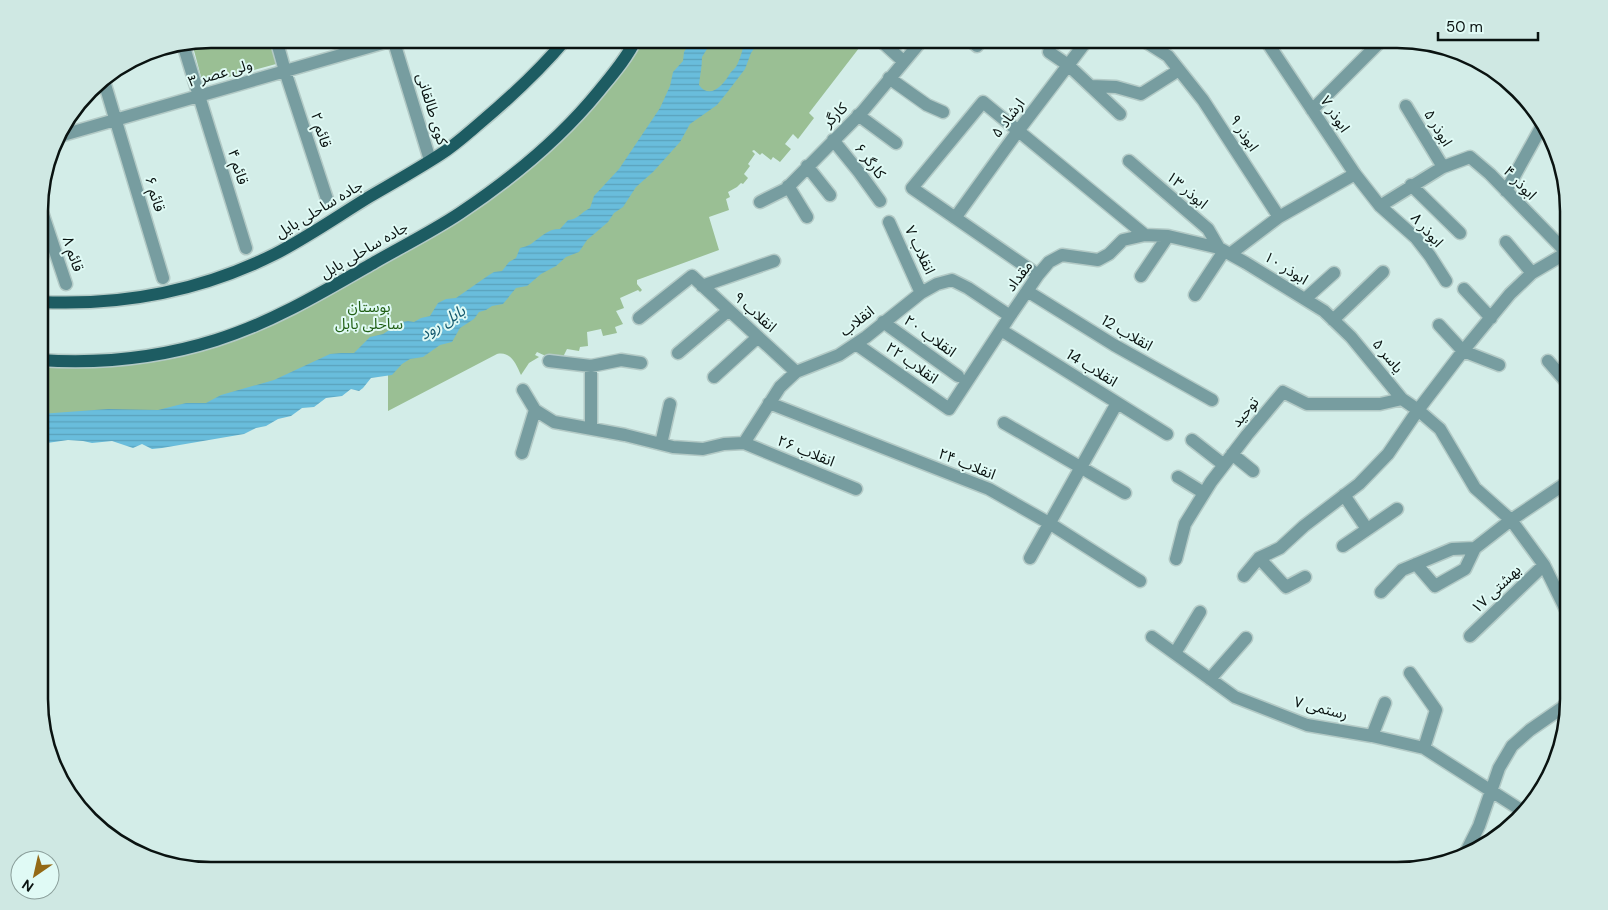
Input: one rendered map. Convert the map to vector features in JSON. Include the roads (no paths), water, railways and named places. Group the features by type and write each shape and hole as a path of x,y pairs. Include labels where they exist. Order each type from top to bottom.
{"main road":[{"name":"جاده ساحلی بایل","path":"48,303 70,304 106,302 142,298 177,291 211,281 277,253 458,141 507,100 549,60 559,48"},
{"name":"جاده ساحلی بابل","path":"48,360 78,362 116,360 178,350 239,332 275,318 309,301 459,214 525,165 588,105 617,70 630,48"}],"street":[{"name":"قائم ۲","path":"279,48 327,199"},
{"name":"ولی عصر ۳","path":"66,134 363,48"},
{"name":"کوی طالقانی","path":"396,48 430,160"},
{"path":"889,48 903,61"},
{"name":"کارگر","path":"760,202 788,186 858,115 915,48"},
{"name":"ارشاد ۵","path":"955,218 1081,48"},
{"name":"ابوذر ۹","path":"1155,48 1168,56 1203,100 1279,217"},
{"name":"ابوذر ۷","path":"1271,48 1355,174 1380,206"},
{"path":"1312,110 1374,48"},
{"name":"قائم ۴","path":"185,50 246,248"},
{"path":"1049,52 1068,65 1120,114"},
{"path":"1091,86 1116,87 1141,94 1179,70"},
{"path":"890,78 927,105 944,112"},
{"name":"قائم ۶","path":"105,86 163,278"},
{"path":"1038,276 912,188 982,102 1145,235"},
{"name":"ابوذر ۵","path":"1406,106 1442,167"},
{"name":"کارگر ۶","path":"858,115 896,143"},
{"path":"1506,191 1539,130"},
{"name":"کارگر ۶","path":"833,140 880,201"},
{"name":"ابوذر ۴","path":"1442,167 1470,158 1506,191 1560,246"},
{"name":"ابوذر ۱۳","path":"1129,161 1208,229 1224,251"},
{"path":"807,166 830,195"},
{"path":"1380,206 1442,167"},
{"path":"1195,295 1224,251 1355,174"},
{"path":"1411,185 1460,233"},
{"path":"788,186 807,217"},
{"name":"ابوذر ۸","path":"1380,206 1416,238 1446,281"},
{"name":"انقلاب ۷","path":"889,222 921,293"},
{"name":"قائم ۸","path":"48,230 66,284"},
{"name":"مقداد","path":"949,409 1038,276 1050,262 1062,255 1098,260 1109,254 1123,240 1145,235 1168,236 1224,251"},
{"path":"1141,276 1168,236"},
{"path":"1506,242 1532,273"},
{"name":"ابوذر ۱۰","path":"1224,251 1305,299 1334,320"},
{"path":"1244,576 1259,558 1280,548 1304,526 1359,484 1388,454 1418,410 1510,294 1532,273 1560,258"},
{"path":"702,286 774,261"},
{"path":"1334,320 1383,272"},
{"path":"1305,299 1334,273"},
{"name":"انقلاب ۹","path":"639,318 692,276 796,372"},
{"name":"انقلاب","path":"744,443 780,387 796,372 839,355 921,293 937,284 952,280 968,288 1010,316"},
{"path":"1464,290 1490,318"},
{"name":"انقلاب 12","path":"1027,291 1114,345 1212,400"},
{"path":"678,353 729,310"},
{"name":"یاسر ۵","path":"1334,320 1351,337 1402,399 1418,410 1440,430 1475,488 1511,520 1544,565 1560,598"},
{"name":"انقلاب ۲۰","path":"883,322 958,376"},
{"path":"1439,325 1463,351 1499,365"},
{"name":"انقلاب 14","path":"1001,330 1167,434"},
{"path":"714,378 758,337"},
{"name":"انقلاب ۲۲","path":"856,344 949,409"},
{"path":"549,361 591,366 621,360 641,363"},
{"path":"1548,361 1560,374"},
{"path":"591,366 591,429"},
{"path":"523,390 535,410 554,422 673,447 703,449 724,444 744,443"},
{"name":"توحید","path":"1176,559 1185,524 1204,493 1232,454 1283,392 1307,404 1380,404 1402,399"},
{"name":"انقلاب ۲۴","path":"769,403 989,489 1049,523 1140,581"},
{"path":"1030,558 1117,403"},
{"path":"661,444 670,404"},
{"path":"522,453 535,410"},
{"path":"1004,424 1124,493"},
{"path":"1192,440 1224,465"},
{"name":"انقلاب ۲۶","path":"744,443 856,488"},
{"path":"1232,454 1253,471"},
{"path":"1178,477 1204,493"},
{"path":"1416,564 1435,586 1464,569 1476,548 1511,520 1560,487"},
{"path":"1344,495 1367,529"},
{"path":"1343,546 1396,510"},
{"path":"1381,592 1402,570 1452,549 1476,548"},
{"path":"1259,558 1286,588 1306,578"},
{"name":"بهشتی ۱۷","path":"1470,636 1544,565"},
{"path":"1175,653 1200,612"},
{"name":"رستمی ۷","path":"1152,637 1235,697 1307,725 1372,736 1424,748 1519,808"},
{"path":"1210,679 1246,638"},
{"path":"1410,672 1436,710 1424,748"},
{"path":"1372,736 1385,703"},
{"path":"1469,846 1479,826 1499,768 1512,746 1530,730 1560,709"}],"water":[{"name":"بابل رود","path":"686,48 707,48 702,57 699,85 707,91 712,91 720,87 736,66 743,48 754,48 745,69 717,105 690,124 680,142 653,172 636,187 623,207 614,213 608,222 587,240 579,252 566,257 527,286 516,288 503,304 492,306 479,312 474,319 460,328 452,342 440,345 423,357 410,359 402,364 392,375 371,378 359,391 351,389 342,396 326,398 314,407 302,408 291,416 278,419 266,426 256,428 244,434 152,449 142,444 133,448 112,441 92,443 68,440 48,443 48,413 108,409 158,410 186,403 206,403 221,395 274,380 330,354 354,353 370,337 383,334 402,322 414,322 430,316 438,303 446,299 456,298 494,272 502,271 509,262 516,258 520,248 530,245 548,232 560,229 568,220 577,217 590,208 594,196 619,169 660,108 670,86 673,72 683,61"}],"park label":[{"name":"بوستان ساحلی بابل","path":"369,316"}]}
